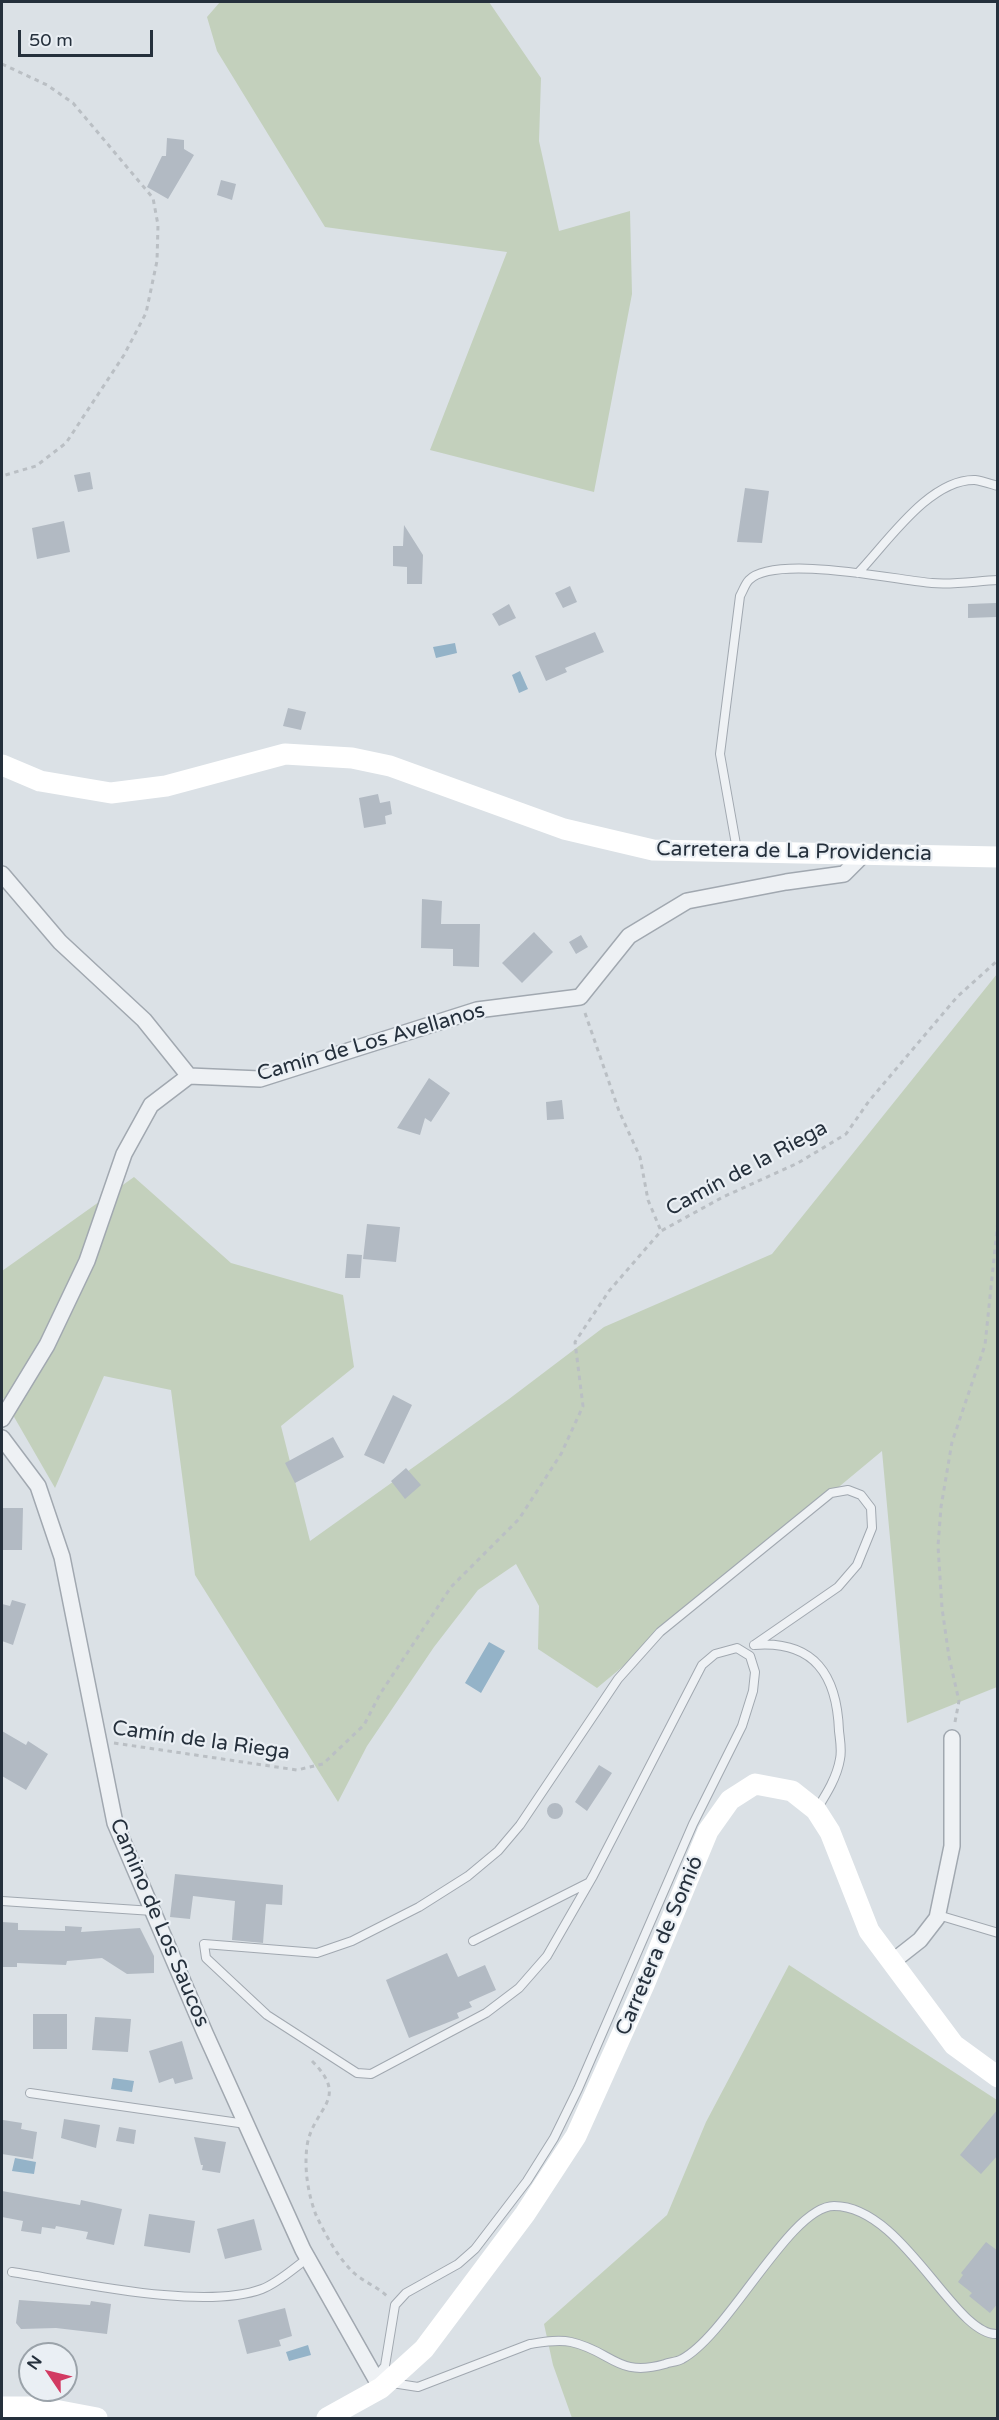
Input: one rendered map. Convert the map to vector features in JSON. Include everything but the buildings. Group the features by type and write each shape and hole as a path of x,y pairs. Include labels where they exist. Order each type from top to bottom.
{"street":[{"name":"Carretera de La Providencia","path":"2,765 40,781 111,793 166,786 285,754 352,758 390,766 564,829 607,841 653,850 998,857"},
{"path":"580,997 629,936 687,901 786,882 844,874 864,854"},
{"path":"2,873 60,942 144,1020 189,1076 151,1104 124,1154 87,1261 47,1345 2,1419"},
{"name":"Camín de Los Avellanos","path":"189,1076 260,1078 477,1010 580,997"},
{"name":"Camino de Los Saucos","path":"2,1438 38,1486 62,1557 115,1823 246,2124 308,2258 382,2383"},
{"path":"892,1962 920,1940 938,1916 952,1846 952,1738"},
{"name":"Carretera de Somió","path":"327,2418 382,2383 424,2349 525,2214 576,2136 644,1985 708,1832 730,1800 755,1784 792,1791 816,1810 830,1832 869,1931 954,2045 979,2066 998,2077"},
{"path":"2,2407 39,2408 98,2418"}],"lane":[{"path":"858,573 922,502 954,485 975,480 998,486"},
{"path":"737,853 720,754 740,596 750,580 761,574 790,569 858,573 935,583 998,579"},
{"path":"744,1652 838,1587 857,1565 872,1528 871,1508 861,1495 848,1490 831,1493 660,1632 618,1679 520,1825 498,1851 468,1876 419,1907 352,1941 317,1953 204,1944 206,1958 267,2014 357,2073 371,2074 486,2013 519,1988 547,1956 588,1883 702,1665 715,1654 737,1648 750,1656 755,1672 753,1691 742,1726 693,1824 578,2089 554,2138 527,2181 475,2249 458,2264 406,2293 395,2305 382,2383 418,2387 530,2344 547,2342 570,2342 632,2370 652,2368 682,2359 712,2335 781,2246 805,2219 832,2206 856,2211 884,2226 914,2256 967,2321 998,2334"},
{"path":"754,1645 773,1643 801,1650 826,1672 838,1711 840,1758 830,1788 816,1810"},
{"path":"473,1941 588,1883"},
{"path":"2,1901 153,1911"},
{"path":"938,1916 998,1933"},
{"path":"30,2093 246,2124"},
{"path":"12,2272 147,2292 219,2298 263,2289 308,2258"}],"path":[{"path":"2,64 47,85 73,103 153,198 158,225 157,261 146,313 124,355 66,442 36,466 2,476"},
{"name":"Camín de la Riega","path":"99,1743 297,1770 323,1764 364,1725 386,1685 451,1587 519,1519 561,1454 583,1406 575,1342 609,1291 661,1232 723,1197 798,1163 846,1134 869,1101 957,997 998,960"},
{"path":"580,997 619,1111 640,1157 648,1200 661,1232"},
{"path":"952,1738 959,1701 949,1657 942,1608 938,1546 941,1507 952,1442 986,1345 998,1220"},
{"path":"311,2060 327,2076 330,2094 307,2145 306,2175 316,2214 338,2253 354,2273 387,2294 395,2305"}],"green space":[{"path":"220,2 489,2 541,78 539,141 559,231 630,211 632,294 594,492 430,450 507,252 325,227 217,51 207,17"},
{"path":"997,974 997,1687 907,1723 882,1451 597,1688 538,1649 539,1606 516,1564 478,1590 434,1647 367,1746 338,1802 195,1575 171,1390 104,1376 55,1488 2,1396 2,1271 134,1177 231,1263 343,1295 354,1367 281,1426 310,1541 509,1399 604,1327 772,1254"},
{"path":"789,1965 997,2100 997,2418 572,2418 553,2365 544,2324 667,2215 706,2122"}],"water":[{"path":"455,643 457,653 436,658 433,647"},
{"path":"520,671 528,689 519,693 512,675"},
{"path":"489,1642 505,1651 481,1693 465,1683"},
{"path":"113,2078 134,2081 132,2092 111,2089"},
{"path":"15,2158 36,2162 34,2174 12,2171"},
{"path":"308,2345 311,2355 289,2361 286,2352"}]}
